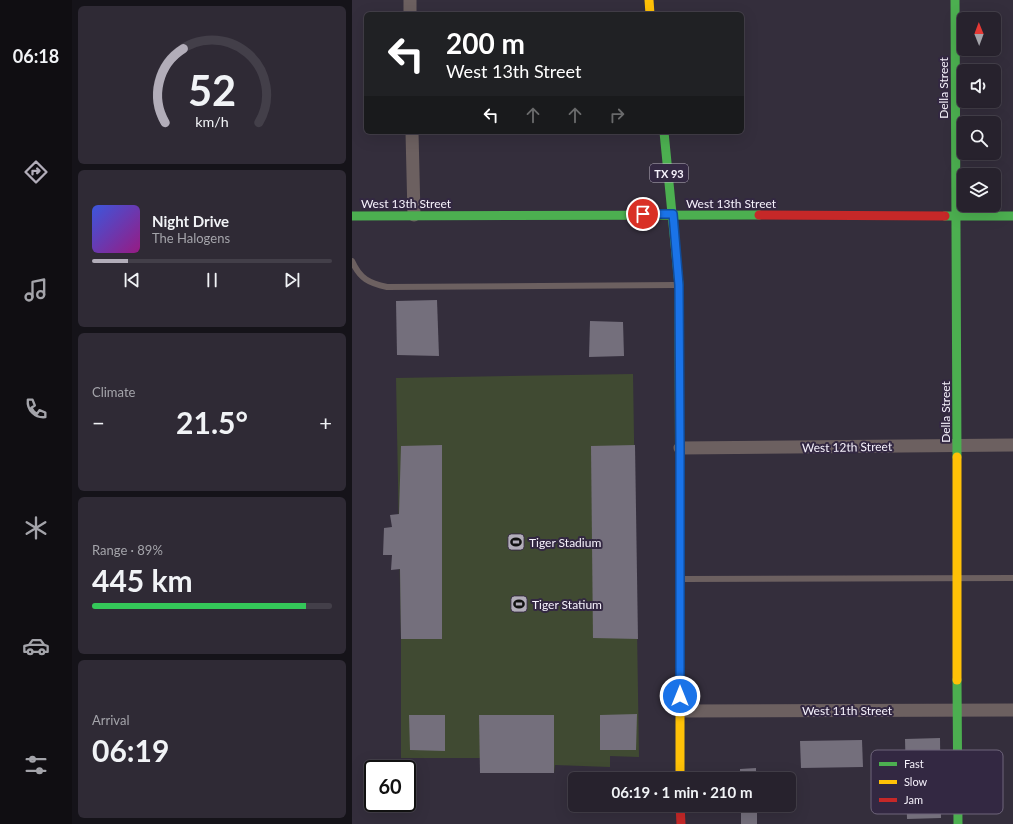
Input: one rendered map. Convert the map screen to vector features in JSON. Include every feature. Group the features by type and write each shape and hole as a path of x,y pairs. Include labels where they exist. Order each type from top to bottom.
{"street":[{"path":"410,0 410,12"},
{"path":"649,0 650,12"},
{"name":"Della Street","path":"955,0 958,750"},
{"path":"412,134 414,215"},
{"name":"TX 93","path":"664,134 679,285 680,772"},
{"name":"West 13th Street","path":"352,216 673,214 1013,216"},
{"name":"West 12th Street","path":"680,448 1013,445"},
{"name":"West 11th Street","path":"680,711 1013,710"},
{"path":"680,812 680,824"}],"lane":[{"path":"352,261 355,268 363,278 373,284 387,286 679,285"},
{"path":"680,579 1013,578"}],"green space":[{"name":"Tiger Statium","path":"633,374 639,757 610,756 610,767 555,765 554,773 480,773 480,758 401,758 401,639 396,378"}],"building":[{"path":"437,300 439,356 397,355 396,301"},
{"path":"590,321 623,322 624,356 589,357"},
{"path":"442,445 442,639 401,639 400,569 391,570 392,555 383,555 384,528 392,527 390,515 399,514 401,446"},
{"path":"635,445 638,639 593,638 591,446"},
{"path":"637,714 636,750 600,750 600,715"},
{"path":"409,715 445,715 445,751 410,750"},
{"path":"479,715 554,715 554,773 480,773"},
{"path":"940,738 940,750 905,750 905,739"},
{"path":"862,740 863,767 801,768 800,741"},
{"path":"756,768 756,772 740,772 740,769"},
{"path":"741,812 757,812 757,824 741,824"},
{"path":"907,814 941,814 941,818 907,819"}],"traffic: fast":[{"path":"955,0 957,457"},
{"path":"664,134 679,285 680,632"},
{"path":"352,216 759,215"},
{"path":"945,216 1013,216"},
{"path":"957,680 957,750"},
{"path":"958,814 958,824"}],"traffic: slow":[{"path":"649,0 650,12"},
{"path":"957,457 957,680"},
{"path":"680,632 680,772"}],"traffic: jam":[{"path":"759,215 945,216"},
{"path":"680,812 681,824"}],"place":[{"name":"Tiger Stadium","path":"516,542"},
{"name":"Tiger Statium","path":"519,604"}],"route":[{"path":"643,214 673,214 676,242 679,285 680,369 680,696"}]}
